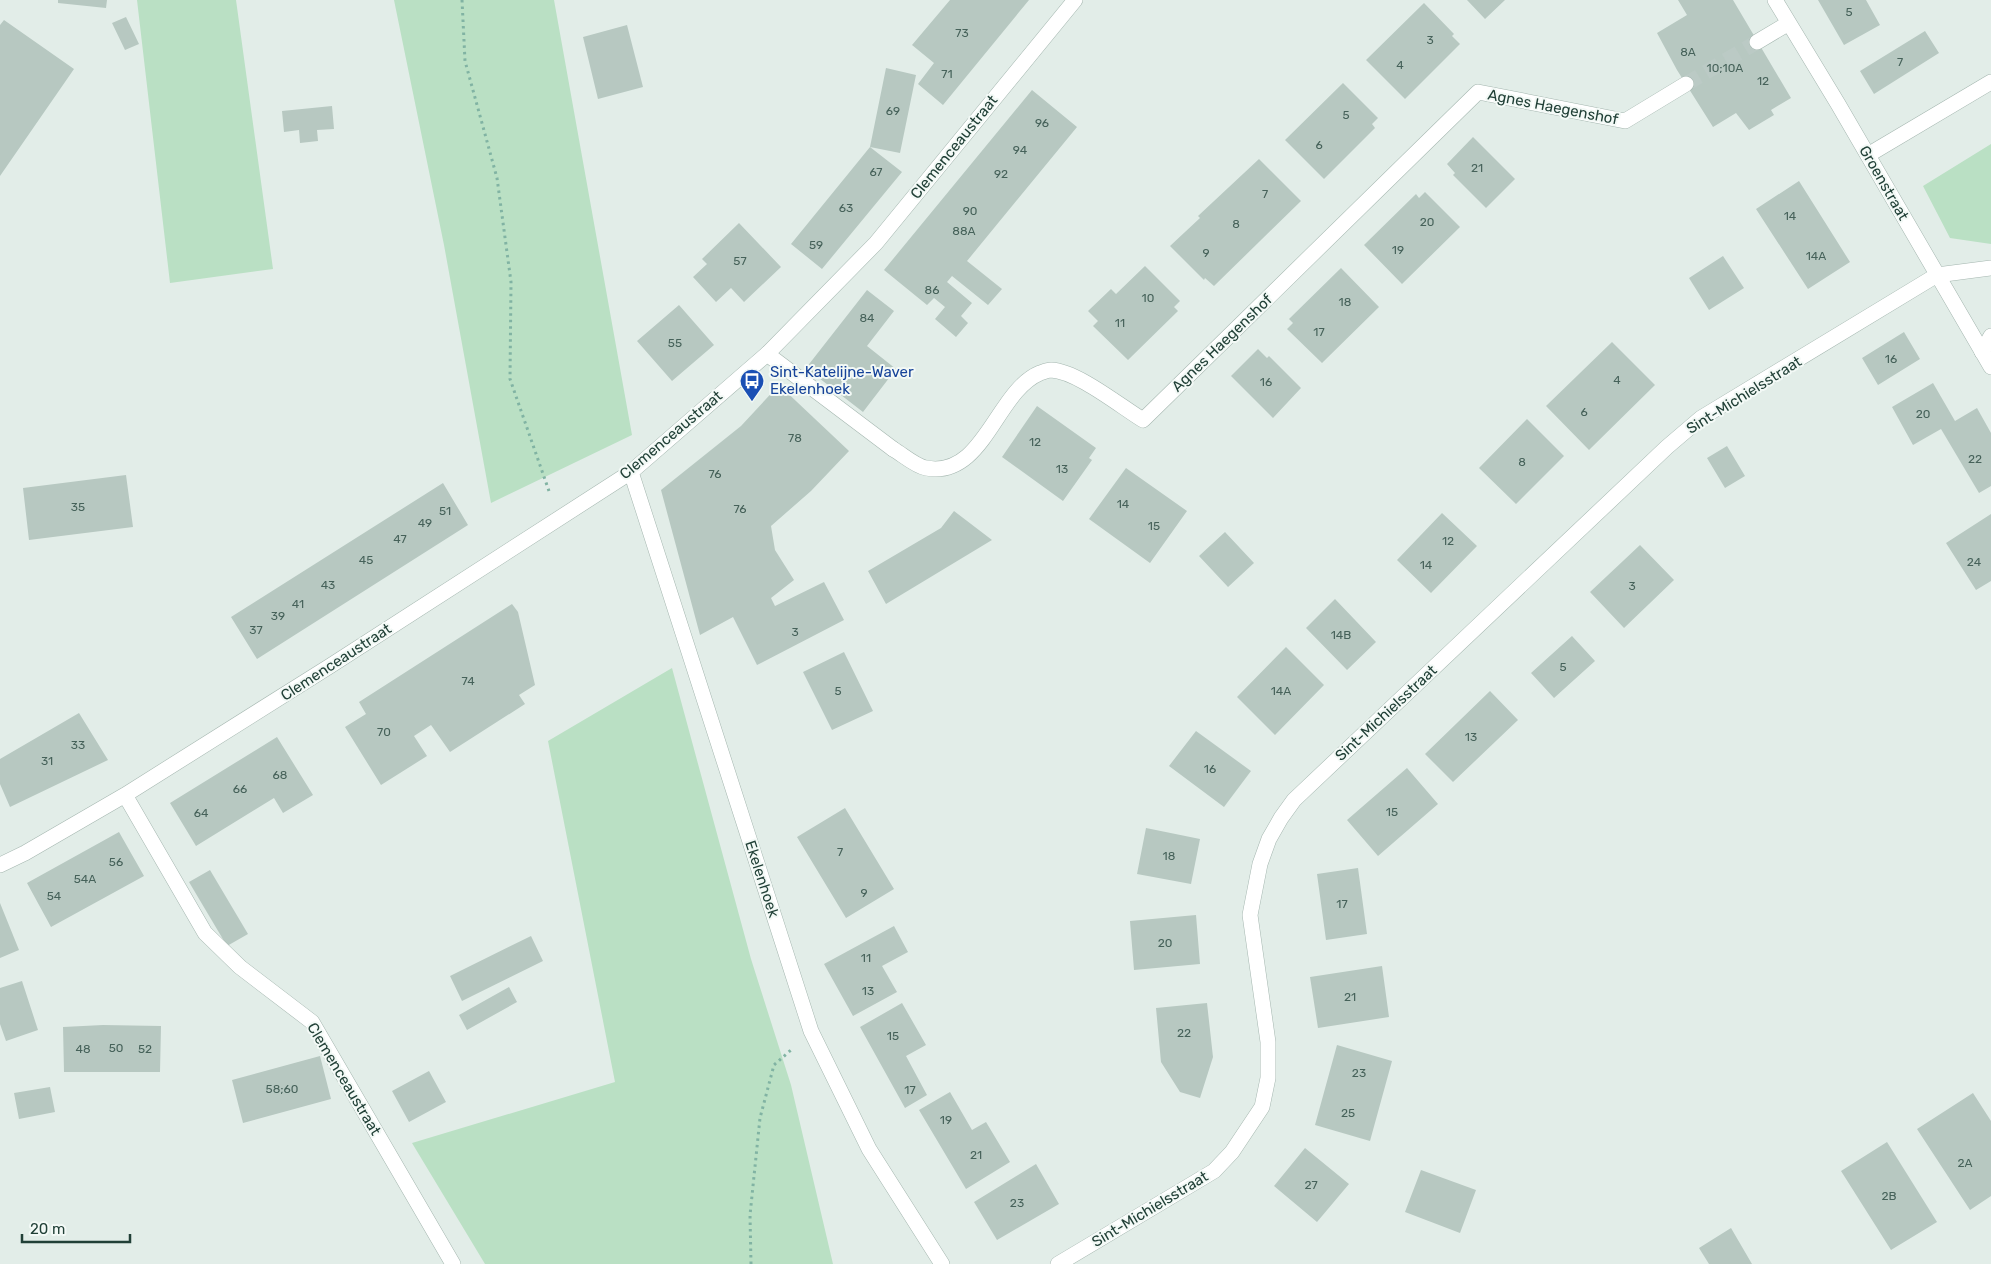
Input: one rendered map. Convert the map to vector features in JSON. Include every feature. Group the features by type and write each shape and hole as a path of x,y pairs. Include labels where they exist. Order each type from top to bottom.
{"street":[{"name":"Clemenceaustraat","path":"0,865 25,853 124,795 330,666 631,472 767,354 876,243 1075,0"},
{"name":"Groenstraat","path":"1775,0 1868,155 1991,368"},
{"path":"1758,42 1789,23"},
{"path":"1868,155 1991,82"},
{"name":"Agnes Haegenshof","path":"767,354 893,449 924,468 940,468 958,463 973,451 1020,388 1034,376 1049,369 1071,374 1143,420 1478,92 1625,121 1686,84"},
{"path":"1937,275 1991,268"},
{"name":"Sint-Michielsstraat","path":"1058,1264 1214,1171 1237,1145 1262,1107 1268,1078 1268,1042 1250,915 1260,864 1266,847 1281,818 1294,800 1666,447 1701,418 1937,275"},
{"path":"1982,352 1991,336"},
{"name":"Ekelenhoek","path":"631,472 811,1031 869,1149 942,1264"},
{"name":"Clemenceaustraat","path":"124,795 205,933 240,967 312,1022 453,1264"}],"path":[{"path":"462,0 465,62 497,178 511,282 510,380 558,518"},
{"path":"751,1264 750,1215 760,1118 774,1065 811,1031"}],"green space":[{"path":"137,0 236,0 273,269 170,283"},
{"path":"394,0 554,0 632,435 491,503 444,245"},
{"path":"1991,144 1991,244 1950,238 1923,186"},
{"path":"672,668 751,959 791,1085 833,1264 485,1264 412,1143 615,1082 548,741"}],"building":[{"path":"58,0 107,0 106,8 58,3"},
{"path":"950,0 1029,0 943,105 918,84 934,63 912,45"},
{"path":"1467,0 1505,0 1485,19"},
{"path":"1678,0 1733,0 1791,98 1771,110 1774,115 1749,130 1736,113 1713,127 1677,70 1657,33 1687,15"},
{"path":"1818,0 1866,0 1880,25 1844,45"},
{"path":"1424,3 1454,34 1452,36 1460,44 1405,99 1366,60"},
{"path":"126,17 139,44 125,50 112,23"},
{"path":"4,20 74,69 0,176 0,25"},
{"path":"627,25 643,87 598,99 583,37"},
{"path":"1925,31 1939,53 1874,94 1860,71"},
{"path":"886,68 916,75 900,153 870,147"},
{"path":"1343,83 1378,118 1372,124 1375,128 1324,179 1285,140"},
{"path":"1032,90 1077,127 967,261 1002,289 988,305 952,276 947,282 972,303 961,316 968,323 956,337 935,319 945,307 934,298 927,305 884,270"},
{"path":"332,106 334,129 317,130 318,141 300,143 299,130 284,132 282,111"},
{"path":"1473,137 1515,179 1486,208 1453,175 1455,173 1447,164"},
{"path":"870,147 902,172 822,269 791,244"},
{"path":"1259,159 1301,201 1214,286 1205,278 1204,280 1170,246 1200,218 1198,216"},
{"path":"1799,181 1850,262 1808,289 1756,209"},
{"path":"1425,192 1460,227 1402,284 1364,245 1416,194 1419,198"},
{"path":"739,223 781,267 744,302 731,288 716,302 693,277 707,264 702,259"},
{"path":"1723,256 1744,288 1709,310 1689,278"},
{"path":"1145,266 1180,301 1174,307 1178,311 1128,360 1093,326 1098,321 1088,311 1111,289 1116,294"},
{"path":"1341,268 1379,307 1322,363 1287,329 1293,323 1289,319"},
{"path":"867,290 894,311 867,346 896,369 863,412 806,368"},
{"path":"679,305 714,345 672,381 637,341"},
{"path":"1904,332 1920,359 1878,385 1862,358"},
{"path":"1612,342 1655,385 1589,450 1546,406"},
{"path":"1258,349 1267,358 1269,356 1301,388 1273,418 1231,376"},
{"path":"1933,383 1955,421 1977,408 1991,433 1991,486 1979,493 1941,429 1913,445 1892,407"},
{"path":"779,385 849,451 811,491 771,526 775,550 794,580 771,598 775,606 824,582 844,620 757,665 733,617 700,635 661,490 741,426"},
{"path":"1037,406 1096,448 1089,458 1092,460 1063,501 1002,457"},
{"path":"1527,419 1564,456 1516,504 1479,468"},
{"path":"1727,446 1745,476 1725,488 1707,458"},
{"path":"1126,468 1187,511 1150,563 1089,519"},
{"path":"126,475 133,527 29,540 23,488"},
{"path":"443,483 468,525 257,659 231,617"},
{"path":"954,511 992,540 886,604 868,571 941,528"},
{"path":"1442,513 1477,546 1431,593 1397,560"},
{"path":"1991,514 1991,581 1976,590 1946,543"},
{"path":"1225,532 1254,563 1228,587 1199,556"},
{"path":"1640,545 1674,580 1624,628 1590,592"},
{"path":"1335,599 1376,642 1347,670 1306,628"},
{"path":"512,604 518,612 535,685 519,695 525,704 450,752 431,725 414,736 427,756 381,785 345,727 366,714 359,702"},
{"path":"1572,636 1595,661 1554,698 1531,673"},
{"path":"1286,647 1324,685 1275,735 1237,697"},
{"path":"844,652 873,711 832,730 803,672"},
{"path":"1490,691 1518,720 1453,782 1425,754"},
{"path":"79,713 108,760 10,807 0,784 0,759"},
{"path":"1196,731 1251,771 1224,807 1169,766"},
{"path":"277,737 313,795 283,813 274,798 196,846 170,803"},
{"path":"1407,768 1438,804 1378,856 1347,820"},
{"path":"845,808 894,889 846,918 797,837"},
{"path":"1146,828 1200,839 1191,884 1137,874"},
{"path":"119,832 144,876 51,927 27,883"},
{"path":"1358,868 1367,934 1326,940 1317,874"},
{"path":"210,870 248,934 227,946 189,882"},
{"path":"0,903 19,950 0,958"},
{"path":"1196,915 1200,964 1134,970 1130,921"},
{"path":"894,926 908,952 882,966 897,992 853,1016 824,964"},
{"path":"531,936 543,961 462,1001 450,976"},
{"path":"1382,966 1389,1017 1318,1028 1310,977"},
{"path":"22,981 38,1030 6,1041 0,1024 0,988"},
{"path":"509,987 517,1002 467,1030 459,1015"},
{"path":"902,1003 926,1045 906,1056 927,1095 905,1108 860,1027"},
{"path":"1207,1003 1213,1057 1200,1098 1180,1092 1161,1062 1156,1008"},
{"path":"103,1025 161,1026 160,1072 64,1072 63,1027"},
{"path":"1337,1045 1392,1061 1370,1141 1315,1125"},
{"path":"320,1056 331,1099 243,1123 232,1080"},
{"path":"429,1071 446,1102 409,1122 392,1091"},
{"path":"50,1087 55,1112 19,1119 14,1093"},
{"path":"950,1092 972,1130 986,1122 1010,1162 966,1189 919,1110"},
{"path":"1973,1093 1991,1121 1991,1196 1970,1210 1917,1129"},
{"path":"1887,1142 1937,1222 1891,1250 1841,1171"},
{"path":"1305,1148 1349,1184 1317,1222 1274,1186"},
{"path":"1036,1164 1059,1204 997,1240 974,1202"},
{"path":"1421,1170 1476,1190 1460,1233 1405,1212"},
{"path":"1731,1228 1752,1264 1709,1264 1699,1248"}],"tunnel":[{"path":"1686,84 1757,42"}],"place":[{"name":"Sint-Katelijne-Waver Ekelenhoek","path":"752,402"}]}
